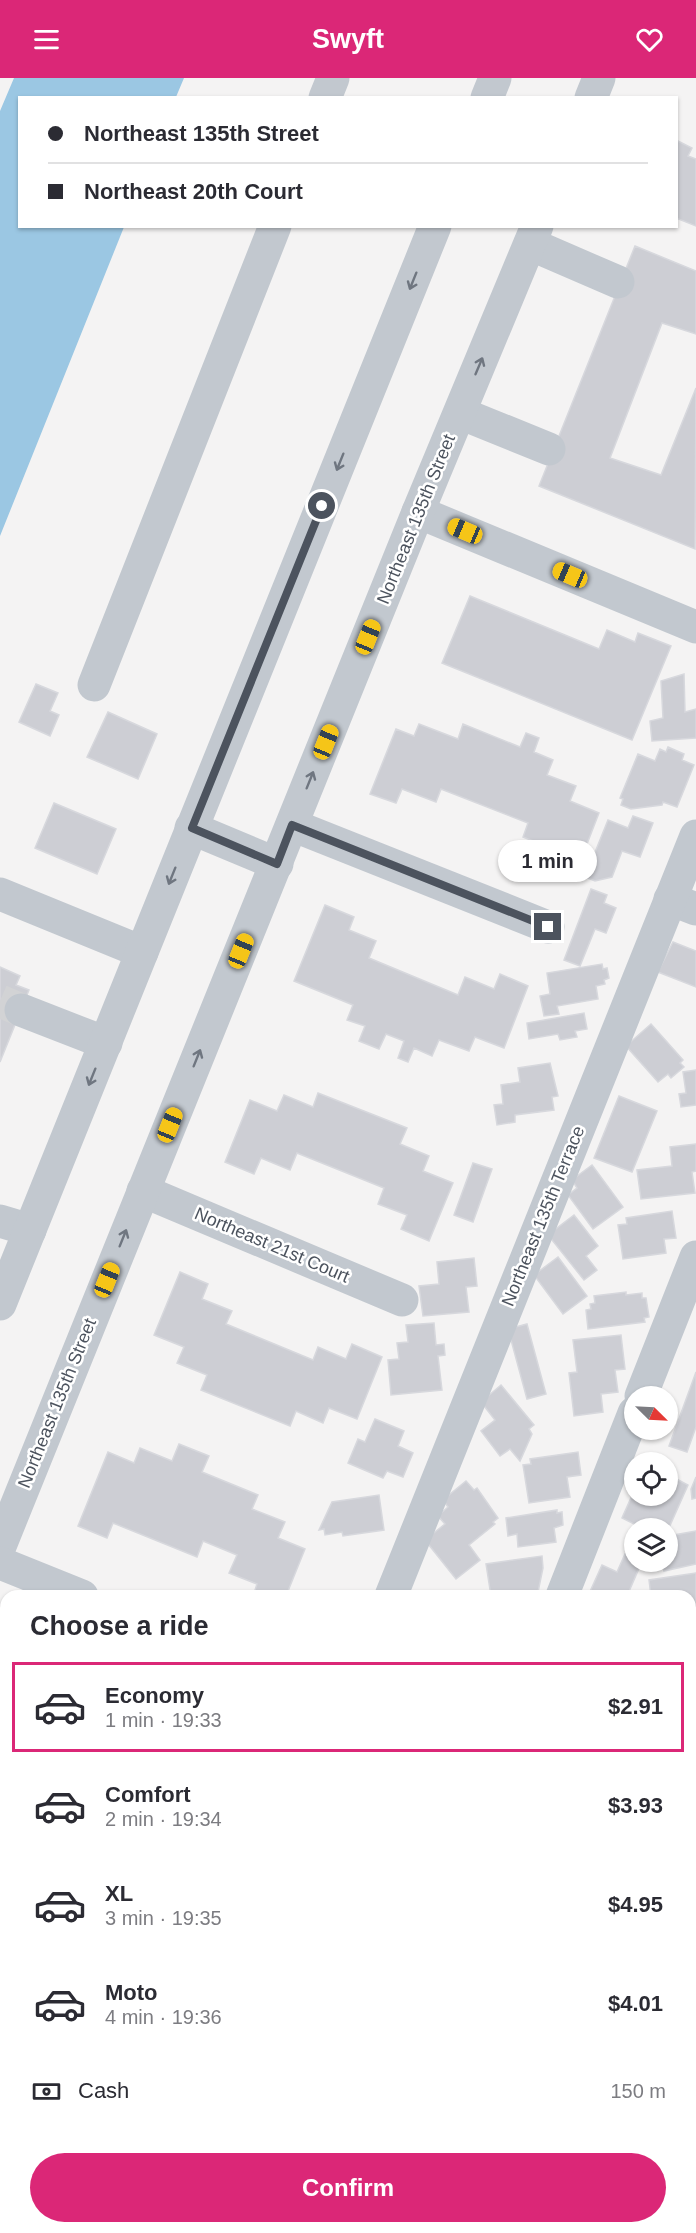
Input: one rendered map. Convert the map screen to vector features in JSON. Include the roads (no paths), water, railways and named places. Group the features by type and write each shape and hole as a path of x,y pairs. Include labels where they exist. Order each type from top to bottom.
{"street":[{"path":"327,96 333,78"},
{"path":"488,96 495,78"},
{"path":"592,96 599,78"},
{"path":"94,685 274,228"},
{"path":"0,1304 15,1225 106,1043 434,228"},
{"path":"534,236 618,282"},
{"name":"Northeast 135th Street","path":"0,1546 418,512 534,236"},
{"path":"460,413 549,449"},
{"path":"418,512 696,627"},
{"path":"292,825 548,927"},
{"path":"192,828 277,864"},
{"name":"Northeast 135th Terrace","path":"394,1590 683,904 696,836"},
{"path":"0,894 142,952"},
{"path":"21,1010 106,1043"},
{"name":"Northeast 21st Court","path":"143,1191 402,1300"},
{"path":"645,1386 696,1257"},
{"path":"564,1590 624,1438"},
{"path":"0,1563 67,1590"}],"water":[{"path":"14,78 184,78 176,96 18,96 18,228 124,228 0,536 0,111"}],"tunnel":[{"path":"0,1001 21,1010"}]}
